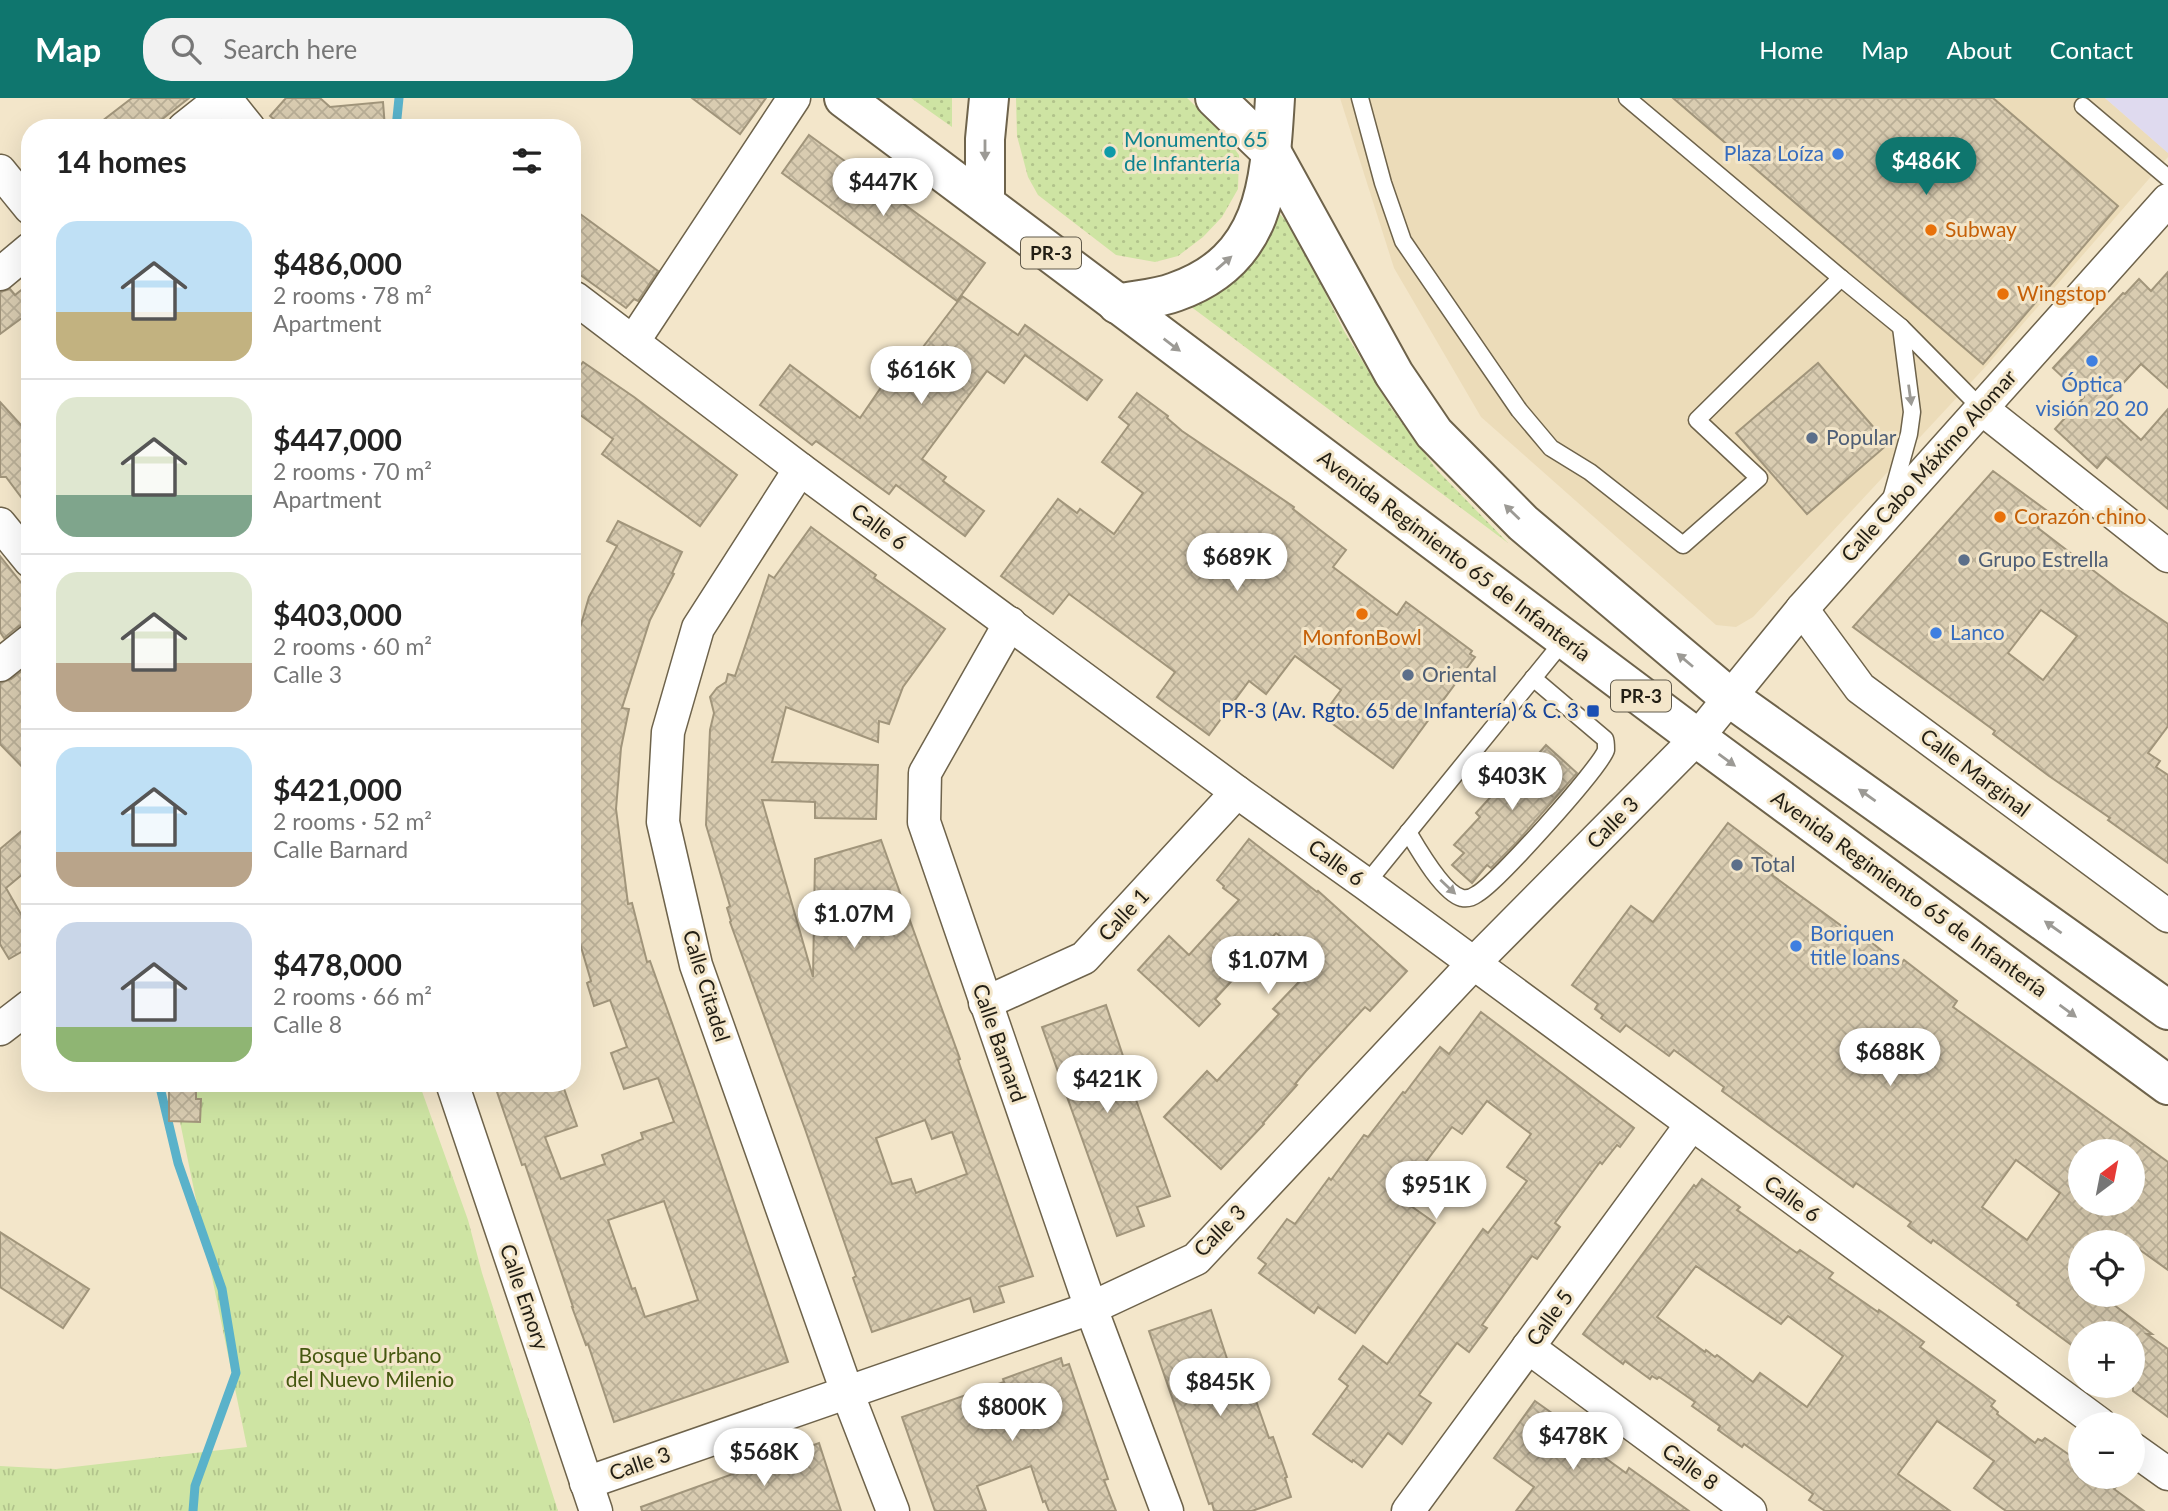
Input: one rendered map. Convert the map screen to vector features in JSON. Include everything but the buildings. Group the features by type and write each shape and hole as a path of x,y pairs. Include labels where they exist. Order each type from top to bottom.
{"main road":[{"name":"Avenida Regimiento 65 de Infantería","path":"844,98 1697,738 2168,1085"},
{"path":"985,202 985,139 989,98"},
{"name":"PR-3","path":"1215,98 1272,153 1394,374 1434,433 1523,523 1729,697 2168,1010"},
{"path":"1117,304 1173,293 1193,285 1236,253 1263,202 1272,153 1275,98"}],"street":[{"path":"196,119 223,98 241,119"},
{"path":"633,342 794,98"},
{"path":"0,171 21,197"},
{"name":"Calle Cabo Máximo Alomar","path":"1697,738 1802,609 2168,200"},
{"path":"0,274 21,257"},
{"name":"Calle 6","path":"581,304 1237,792 2084,1412"},
{"path":"1981,408 2168,556"},
{"name":"Calle Citadel","path":"800,469 698,628 668,732 663,822 696,965 847,1392 893,1511"},
{"path":"0,524 21,550"},
{"name":"Calle Marginal","path":"1802,609 1860,688 2168,916"},
{"name":"Calle Barnard","path":"1010,623 925,773 924,822 1091,1308 1167,1511"},
{"path":"0,665 21,648"},
{"name":"Calle 3","path":"591,1497 847,1392 1091,1308 1196,1259 1473,964 1697,738"},
{"name":"Calle 1","path":"985,1003 1084,958 1237,792"},
{"path":"0,1029 21,1013"},
{"name":"Calle Emory","path":"455,1092 591,1497"},
{"name":"Calle 5","path":"1408,1511 1691,1125"},
{"name":"Calle 8","path":"1528,1347 1750,1511"},
{"path":"2145,1458 2168,1474"}],"lane":[{"path":"1360,98 1383,183 1403,241 1519,410 1551,448 1590,472 1683,545 1759,478 1697,420 1841,278"},
{"path":"1627,98 1901,327 1981,408"},
{"path":"2083,106 2168,178"},
{"path":"1886,514 1900,472 1912,412 1901,327"},
{"path":"1366,884 1565,639"},
{"path":"1408,832 1440,880 1458,897 1465,899 1477,895 1488,886 1592,771 1606,749 1605,739 1533,678"}],"shaded area":[{"path":"1340,98 2105,98 2168,153 2168,157 1988,364 1753,617 1736,627 1716,625 1481,417 1394,268"},
{"path":"2105,98 2168,98 2168,153"}],"green space":[{"path":"911,98 952,98 952,127"},
{"path":"1016,98 1187,98 1221,130 1239,155 1238,189 1222,217 1203,237 1178,256 1155,262 1116,255 1038,195 1028,177 1017,136"},
{"path":"1276,210 1299,235 1344,331 1391,408 1437,470 1508,543 1190,306 1227,285"},
{"name":"Bosque Urbano del Nuevo Milenio","path":"174,1092 422,1092 468,1220 482,1273 558,1511 0,1511 0,1466 56,1469 247,1447"}],"waterway":[{"path":"397,119 399,98"},
{"path":"161,1092 178,1163 222,1289 236,1373 195,1486 193,1511"}],"place":[{"name":"Monumento 65 de Infantería","path":"1110,152"},
{"name":"Plaza Loíza","path":"1838,154"},
{"name":"Subway","path":"1931,230"},
{"name":"Wingstop","path":"2003,294"},
{"name":"Óptica visión 20 20","path":"2092,361"},
{"name":"Popular","path":"1812,438"},
{"name":"Corazón chino","path":"2000,517"},
{"name":"Grupo Estrella","path":"1964,560"},
{"name":"MonfonBowl","path":"1362,614"},
{"name":"Lanco","path":"1936,633"},
{"name":"Oriental","path":"1408,675"},
{"name":"PR-3 (Av. Rgto. 65 de Infantería) & C. 3","path":"1593,711"},
{"name":"Total","path":"1737,865"},
{"name":"Boriquen title loans","path":"1796,946"}]}
